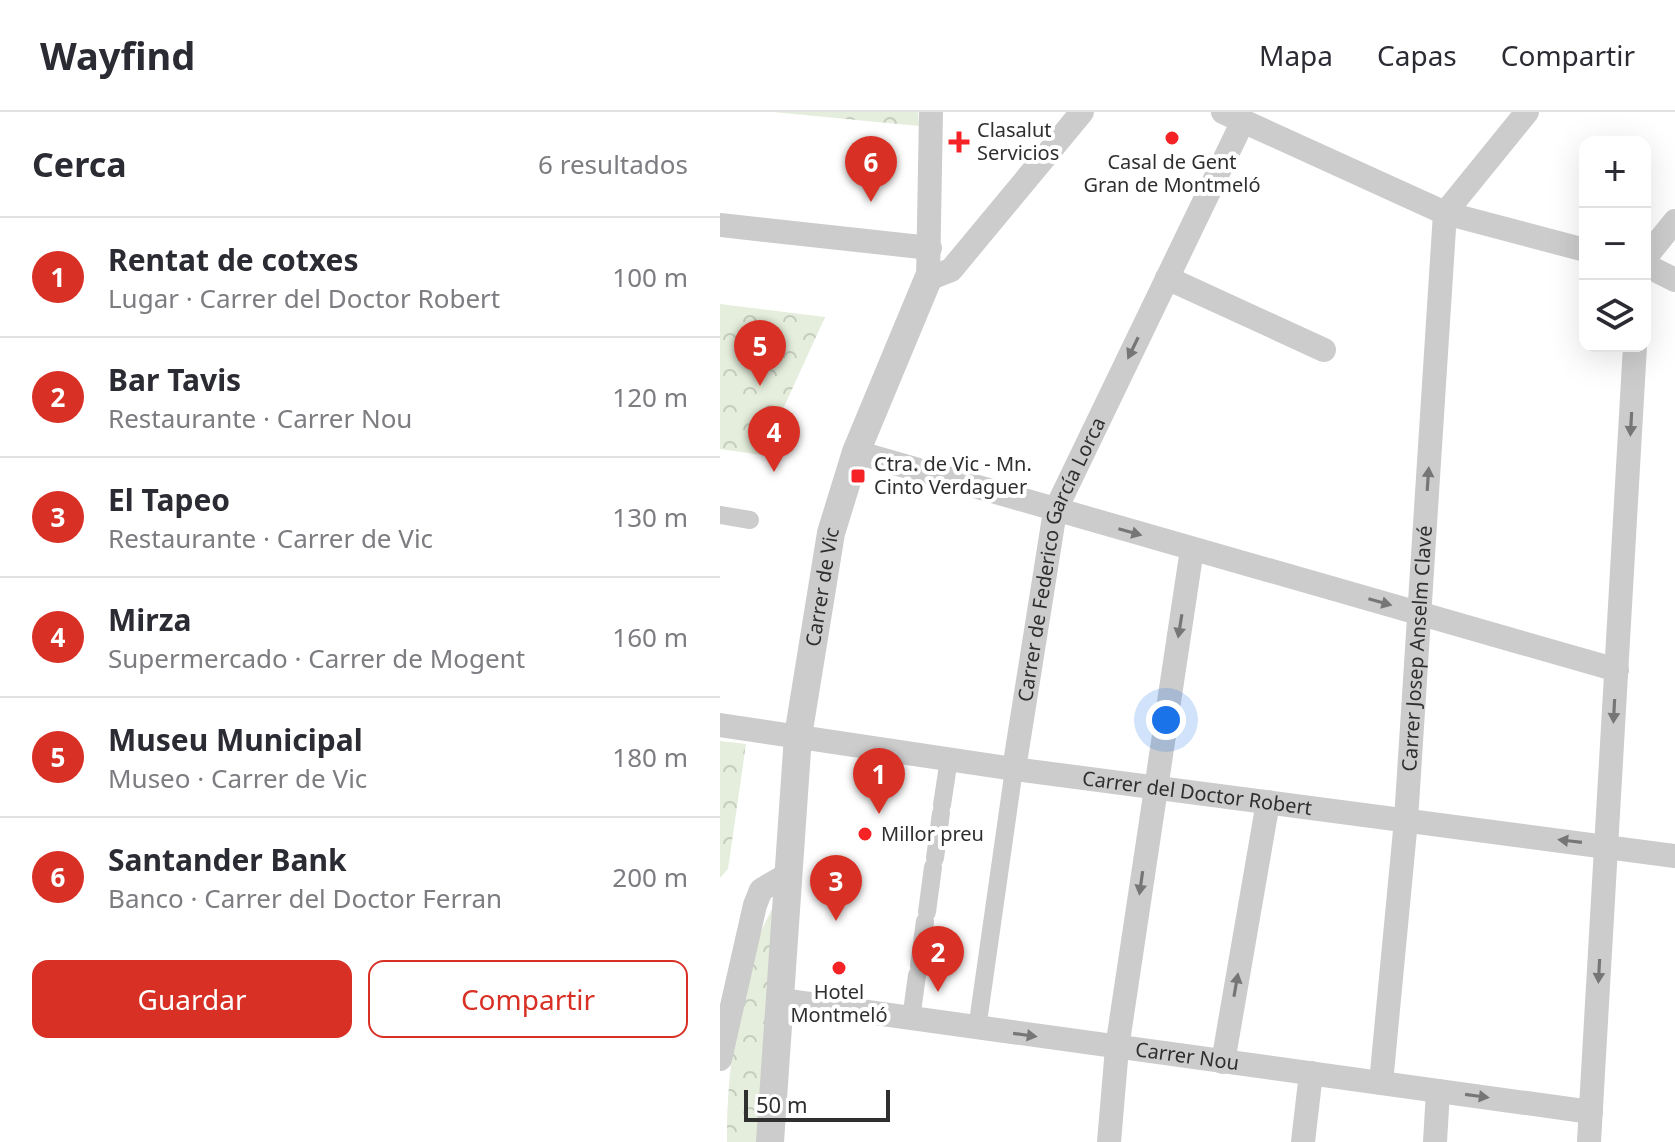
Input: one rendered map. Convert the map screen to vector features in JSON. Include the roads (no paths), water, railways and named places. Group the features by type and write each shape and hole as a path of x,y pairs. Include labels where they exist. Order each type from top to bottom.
{"street":[{"path":"931,112 928,279 951,270 1082,112"},
{"path":"1445,213 1517,116"},
{"path":"1233,117 1445,213 1579,248"},
{"name":"Carrer de Federico García Lorca","path":"977,1029 1055,511 1167,278 1233,117"},
{"name":"Carrer Josep Anselm Clavé","path":"1381,1083 1406,820 1445,213"},
{"path":"1651,251 1675,221"},
{"path":"720,225 930,248"},
{"path":"1651,268 1675,280"},
{"path":"1167,278 1324,350"},
{"name":"Carrer de Vic","path":"770,1142 798,736 831,533 856,452 928,279"},
{"path":"1589,1142 1635,352"},
{"path":"856,452 1617,670"},
{"path":"720,515 750,520"},
{"path":"1109,1142 1117,1048 1192,549"},
{"name":"Carrer del Doctor Robert","path":"720,725 1014,769 1675,856"},
{"path":"911,1019 949,759"},
{"path":"1223,1062 1268,802"},
{"path":"720,1059 725,1006 758,897 761,890 790,873"},
{"name":"Carrer Nou","path":"781,1000 1591,1112"},
{"path":"1303,1142 1311,1073"},
{"path":"1435,1142 1438,1091"}],"place":[{"name":"Casal de Gent Gran de Montmeló","path":"1172,138"},
{"name":"Clasalut Servicios","path":"959,142"},
{"name":"Santander Bank","path":"871,202"},
{"name":"Museu Municipal","path":"760,386"},
{"name":"Mirza","path":"774,472"},
{"name":"Ctra. de Vic - Mn. Cinto Verdaguer","path":"858,476"},
{"name":"Rentat de cotxes","path":"879,814"},
{"name":"Millor preu","path":"865,834"},
{"name":"El Tapeo","path":"836,921"},
{"name":"Hotel Montmeló","path":"839,968"},
{"name":"Bar Tavis","path":"938,992"}]}
